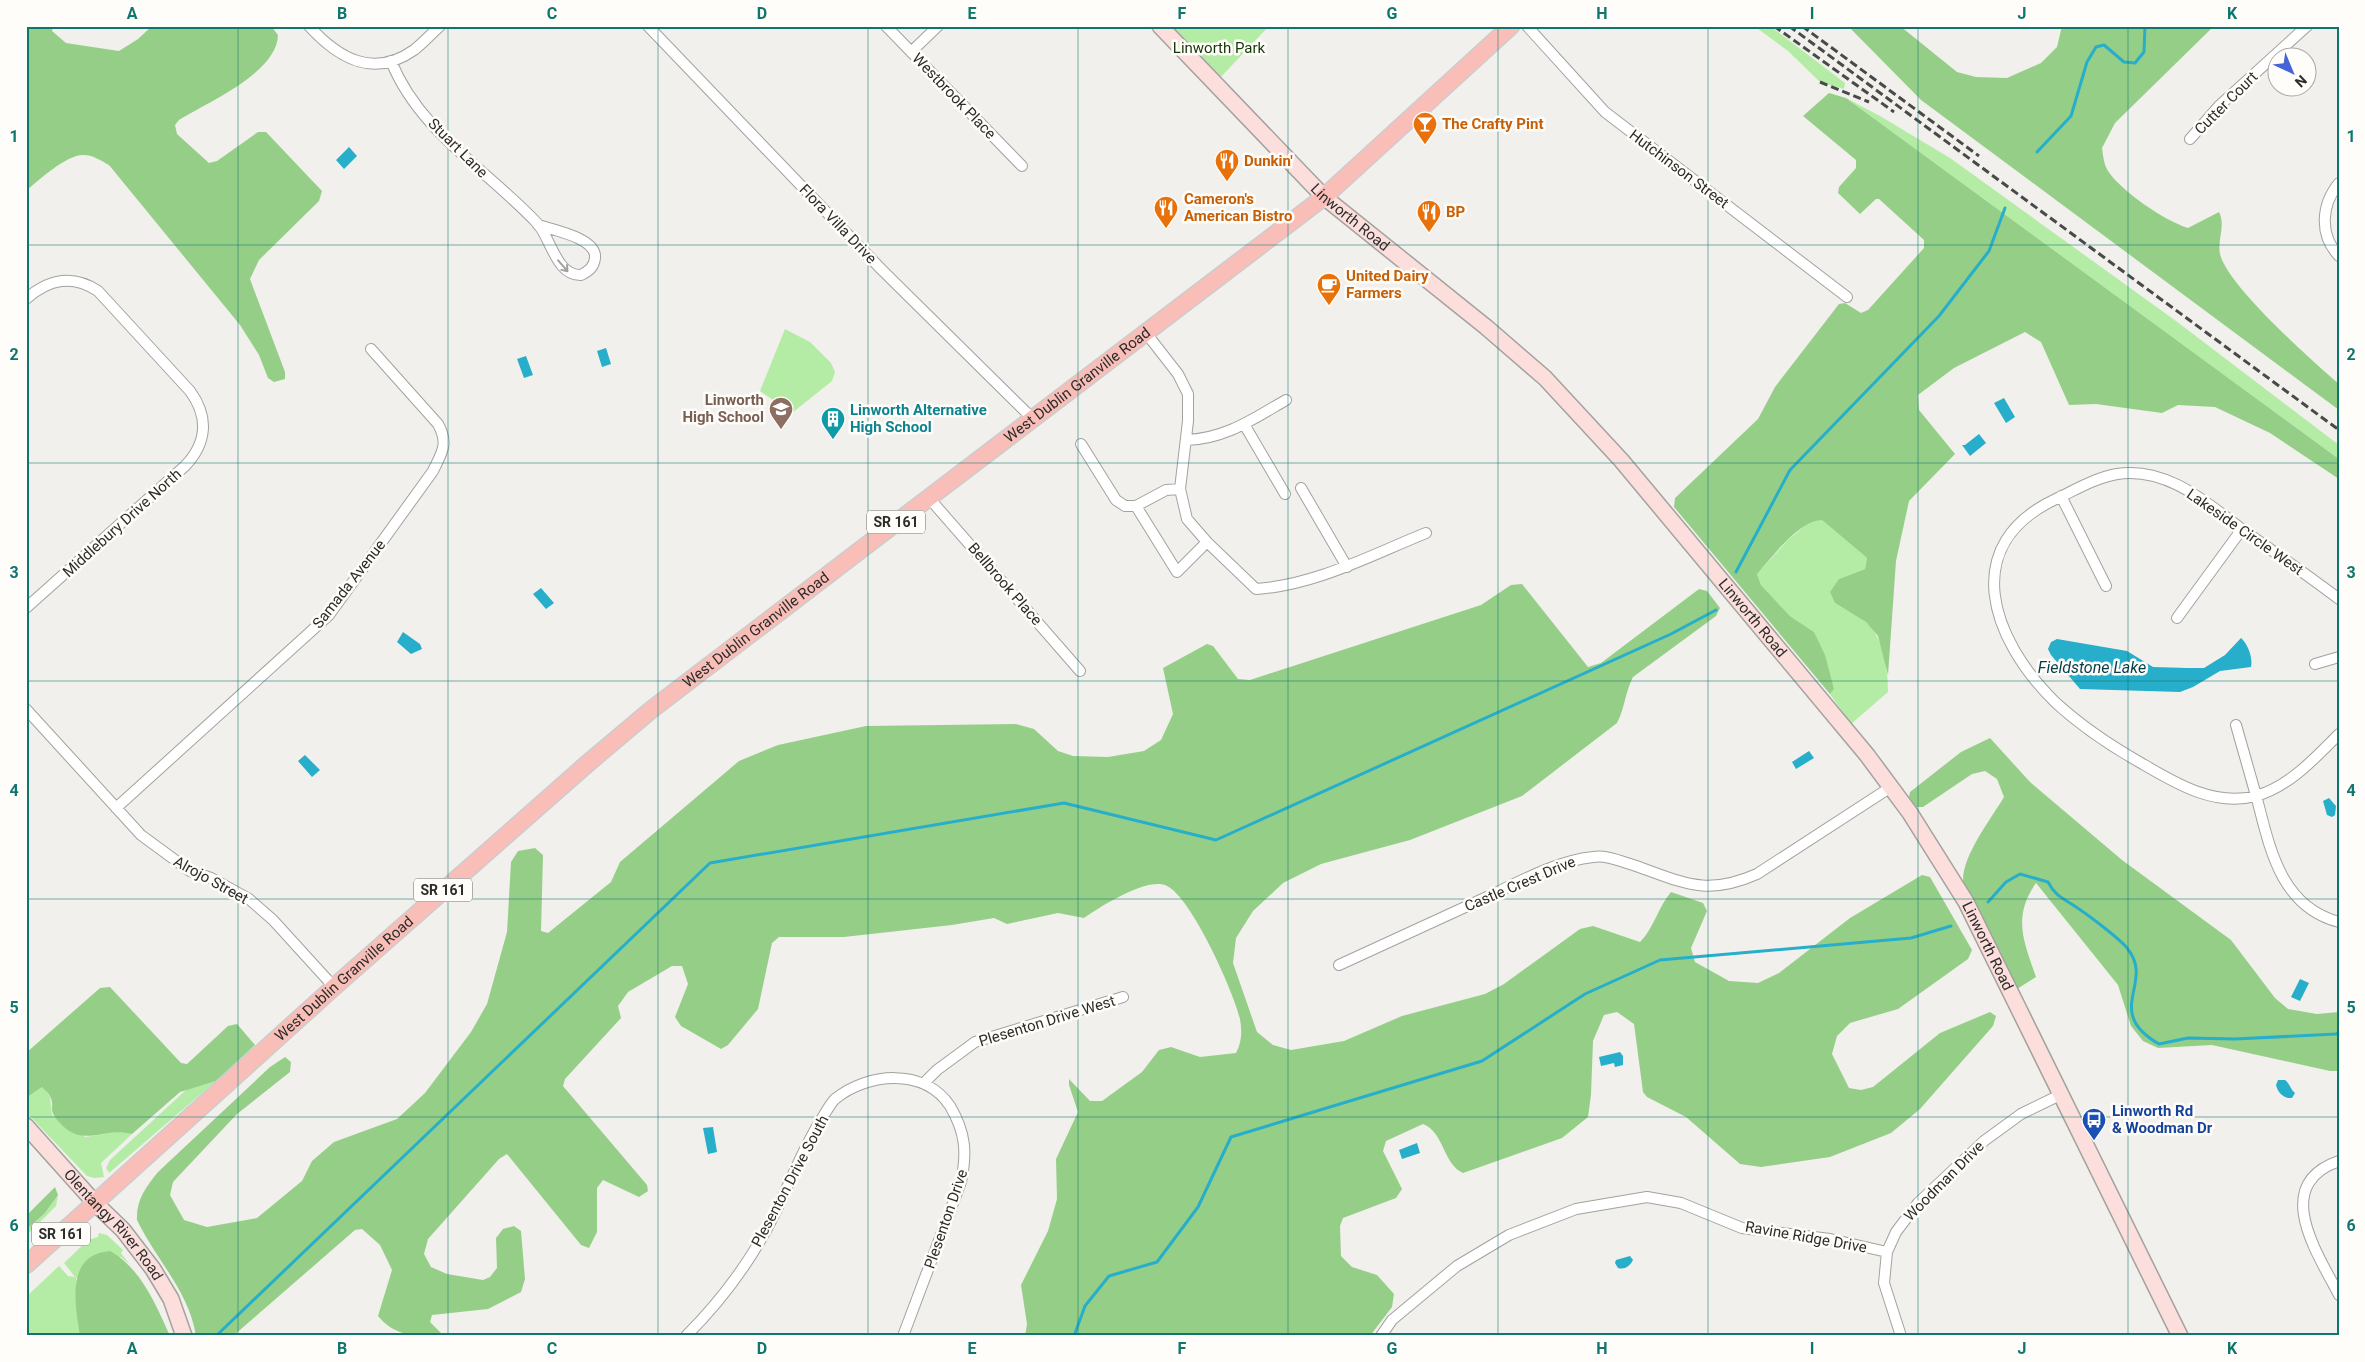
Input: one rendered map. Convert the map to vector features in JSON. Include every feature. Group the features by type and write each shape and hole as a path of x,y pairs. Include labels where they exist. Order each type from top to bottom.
{"main road":[{"name":"Linworth Road","path":"1160,26 1324,197 1479,320 1545,378 1627,468 1867,755 1940,858 1966,902 2180,1336"},
{"name":"West Dublin Granville Road","path":"26,1265 536,807 651,710 1324,197 1511,26"},
{"name":"Olentangy River Road","path":"26,1126 95,1203 123,1230 153,1269 171,1300 184,1336"}],"street":[{"path":"309,26 330,48 348,59 375,63 391,61 414,49 440,26"},
{"name":"Flora Villa Drive","path":"648,26 881,269 1032,419"},
{"name":"Westbrook Place","path":"886,26 1022,166"},
{"path":"911,52 938,26"},
{"name":"Hutchinson Street","path":"1527,26 1605,112 1846,297"},
{"name":"Cutter Court","path":"2190,139 2219,106 2307,26"},
{"name":"Stuart Lane","path":"391,61 399,81 411,100 459,152 538,225 559,262 568,272 581,275 590,271 596,255 594,248 586,241 538,225"},
{"path":"2339,183 2332,192 2326,207 2324,221 2326,237 2339,256"},
{"name":"Middlebury Drive North","path":"26,299 37,289 52,282 68,280 89,285 106,297 190,391 201,409 204,429 198,450 185,466 26,608"},
{"path":"1146,334 1178,374 1188,394 1186,440 1180,489 1187,519 1207,542 1256,589 1272,588 1347,566 1426,533"},
{"name":"Samada Avenue","path":"116,808 329,615 433,471 445,444 443,433 438,424 371,349"},
{"path":"1186,440 1216,437 1244,424 1286,400"},
{"path":"1244,424 1285,494"},
{"path":"1081,444 1116,500 1125,506 1136,506 1166,490 1180,489"},
{"name":"Lakeside Circle West","path":"2256,796 2239,798 2208,796 2178,784 2094,732 2055,702 2015,649 1996,608 1993,583 1995,563 2000,548 2018,522 2031,512 2061,496 2090,482 2118,474 2145,474 2168,480 2197,495 2339,599"},
{"path":"1301,488 1347,566"},
{"path":"2061,496 2106,586"},
{"name":"Bellbrook Place","path":"929,498 1080,671"},
{"path":"1136,506 1177,572 1207,542"},
{"path":"2177,618 2242,529"},
{"path":"2315,664 2339,657"},
{"name":"Alrojo Street","path":"26,709 141,835 190,871 211,878 249,899 273,920 334,987"},
{"path":"2236,725 2274,862 2285,883 2299,900 2315,912 2339,922"},
{"path":"2256,796 2279,786 2300,771 2339,734"},
{"name":"Castle Crest Drive","path":"1339,965 1535,874 1575,859 1596,856 1614,859 1673,881 1693,886 1716,886 1737,883 1757,874 1891,787"},
{"name":"Plesenton Drive West","path":"924,1083 937,1070 975,1042 1123,997"},
{"name":"Plesenton Drive South","path":"686,1336 705,1317 733,1283 757,1246 815,1129 834,1100 862,1082 893,1077 924,1083"},
{"name":"Plesenton Drive","path":"903,1336 961,1182 966,1157 962,1131 950,1107 924,1083"},
{"name":"Woodman Drive","path":"1902,1336 1884,1283 1887,1252 1896,1232 1907,1216 1948,1173 1984,1141 2021,1114 2062,1094"},
{"path":"2339,1161 2319,1171 2311,1180 2306,1188 2303,1206 2306,1231 2339,1295"},
{"name":"Ravine Ridge Drive","path":"1381,1336 1392,1320 1457,1266 1510,1235 1576,1209 1647,1197 1681,1203 1742,1228 1830,1239 1887,1252"}],"green space":[{"path":"26,26 53,26 52,31 66,43 119,51 138,39 152,26 271,26 278,35 275,49 254,74 223,95 179,120 175,125 177,134 209,163 217,161 258,132 266,132 322,191 319,201 259,260 250,279 285,372 285,379 274,382 268,378 259,355 240,325 109,165 90,156 76,156 61,163 26,191"},
{"name":"Linworth Park","path":"1167,26 1269,26 1218,80"},
{"path":"1754,26 1770,26 1845,83 1844,89 1820,82 1788,51"},
{"path":"1848,26 1900,26 1957,72 1976,77 2007,78 2041,63 2057,47 2062,26 2214,26 2115,123 2102,148 2104,160 2108,171 2114,179 2133,196 2178,224 2188,228 2219,212 2222,228 2219,249 2226,268 2272,322 2339,384 2339,410 1921,100"},
{"path":"1829,93 1846,98 2339,459 2339,479 2270,433 2215,407 2178,405 2162,413 2096,404 2069,405 2041,342 2025,332 1954,368 1918,395 1919,410 1955,454 1909,501 1896,561 1888,675 1878,636 1866,622 1835,603 1830,592 1839,579 1865,569 1867,558 1822,520 1805,526 1796,533 1778,549 1757,574 1761,585 1790,616 1814,632 1825,655 1834,689 1830,694 1674,507 1675,498 1758,419 1775,387 1839,304 1845,303 1861,313 1868,310 1924,248 1924,240 1879,199 1876,199 1860,214 1838,193 1839,187 1856,168 1856,160 1803,116"},
{"path":"1846,98 1950,158 2176,321 2339,445 2339,459"},
{"path":"785,329 810,342 831,363 835,372 832,381 792,413 760,391"},
{"path":"1812,520 1822,520 1867,558 1865,569 1839,579 1835,603 1868,624 1878,638 1884,656 1888,692 1851,724 1830,694 1834,689 1814,632 1790,616 1761,585 1757,574 1788,540"},
{"path":"1522,584 1588,667 1601,663 1699,589 1707,591 1720,608 1716,616 1633,677 1617,723 1522,796 1410,840 1321,864 1283,883 1253,911 1236,938 1233,963 1257,1032 1273,1045 1291,1050 1344,1041 1402,1016 1485,994 1504,984 1580,929 1593,926 1640,942 1671,892 1703,903 1707,911 1691,948 1695,962 1729,981 1758,983 1779,973 1850,918 1922,875 1930,877 1972,950 1968,959 1898,1009 1850,1023 1837,1036 1832,1054 1849,1088 1861,1090 1873,1087 1940,1033 1990,1012 1996,1016 1993,1026 1920,1109 1891,1133 1830,1157 1761,1167 1740,1164 1686,1117 1647,1097 1643,1092 1634,1024 1617,1012 1604,1015 1593,1041 1591,1095 1588,1117 1562,1138 1463,1173 1451,1163 1435,1134 1423,1124 1386,1141 1383,1151 1402,1189 1396,1198 1343,1218 1340,1226 1341,1256 1352,1267 1377,1275 1394,1294 1392,1307 1370,1336 1025,1336 1027,1324 1021,1285 1048,1231 1057,1199 1056,1159 1078,1112 1069,1085 1069,1079 1090,1101 1102,1101 1142,1072 1159,1050 1171,1047 1200,1057 1236,1053 1239,1045 1241,1028 1236,1006 1221,968 1199,926 1177,894 1167,886 1159,884 1148,885 1124,894 1084,918 1058,913 1007,924 994,918 952,925 844,937 779,937 772,943 758,1009 728,1045 721,1049 681,1026 675,1017 688,984 682,966 672,966 628,992 618,1006 621,1018 565,1079 563,1086 647,1185 648,1191 639,1197 603,1180 597,1188 597,1232 589,1248 581,1245 507,1154 499,1159 428,1239 424,1254 431,1267 447,1274 483,1280 490,1277 497,1268 496,1238 503,1229 514,1226 521,1231 525,1279 521,1292 488,1309 432,1315 430,1322 444,1336 400,1332 385,1323 378,1316 392,1270 380,1245 362,1229 355,1230 233,1336 196,1336 187,1305 137,1220 138,1206 146,1189 158,1172 270,1067 285,1057 291,1062 290,1072 237,1114 173,1182 170,1195 184,1220 207,1227 257,1218 302,1181 312,1161 334,1142 397,1119 425,1093 471,1032 487,1004 507,932 511,862 518,851 535,848 543,855 541,931 548,933 611,882 620,862 739,761 778,745 866,726 1016,724 1034,729 1058,751 1073,756 1108,757 1144,751 1161,740 1173,714 1163,668 1207,644 1213,646 1238,679 1250,680 1481,605 1511,585"},
{"path":"1990,738 2030,782 2122,860 2231,940 2275,998 2288,1009 2317,1014 2339,1012 2339,1071 2330,1071 2212,1045 2158,1048 2143,1041 2131,1026 2118,985 2036,883 2024,907 2022,930 2036,977 2017,989 1964,887 1963,877 1965,865 1976,841 2004,797 1997,779 1985,771 1972,774 1923,807 1915,807 1909,797 1910,792 1961,752"},
{"path":"110,987 181,1063 187,1064 228,1026 237,1024 255,1045 216,1081 180,1092 132,1134 122,1132 86,1136 77,1135 69,1131 53,1114 52,1100 42,1087 26,1098 26,1053 100,988"},
{"path":"216,1081 109,1173 106,1168 110,1160 187,1089"},
{"path":"42,1087 50,1096 52,1115 85,1137 124,1131 132,1134 101,1163 104,1177 94,1178 87,1176 26,1112 26,1098"},
{"path":"55,1187 58,1195 45,1213 26,1230 26,1216"},
{"path":"58,1195 56,1206 26,1236 26,1230 45,1213"},
{"path":"99,1233 107,1235 123,1250 121,1253 130,1265 121,1257 76,1278 80,1336 26,1336 26,1297 59,1266 68,1276 75,1277 64,1263 88,1240 98,1237"},
{"path":"110,1251 121,1258 139,1277 153,1300 170,1336 80,1336 75,1296 79,1271 86,1261 96,1254"}],"water":[{"path":"349,147 357,156 344,169 336,160"},
{"path":"606,348 611,364 602,367 597,351"},
{"path":"526,356 533,375 524,378 517,359"},
{"path":"2004,398 2015,417 2006,423 1994,403"},
{"path":"1979,434 1986,443 1970,456 1962,445 1965,445"},
{"path":"541,588 554,603 546,609 533,594"},
{"path":"403,632 420,644 422,649 411,654 397,642"},
{"name":"Fieldstone Lake","path":"2241,638 2249,651 2251,667 2220,671 2193,687 2180,692 2080,689 2048,649 2051,642 2057,639 2127,651 2153,667 2204,668 2225,655"},
{"path":"1809,751 1814,758 1796,769 1792,762"},
{"path":"305,755 320,770 312,777 298,761"},
{"path":"2329,798 2336,806 2335,815 2332,817 2327,815 2323,801"},
{"path":"2300,979 2309,983 2300,1001 2291,997"},
{"path":"1620,1052 1623,1056 1623,1065 1615,1067 1614,1063 1601,1066 1599,1057"},
{"path":"2278,1080 2285,1080 2288,1083 2295,1093 2292,1098 2286,1098 2278,1091 2276,1085"},
{"path":"713,1127 717,1152 708,1154 703,1128"},
{"path":"1417,1143 1420,1153 1402,1159 1399,1150"},
{"path":"1630,1256 1633,1260 1629,1266 1618,1268 1615,1263 1616,1260"}],"waterway":[{"path":"2037,152 2071,116 2087,62 2096,47 2104,45 2124,62 2135,63 2144,52 2145,26"},
{"path":"1736,572 1790,470 1939,316 1989,251 2005,208"},
{"path":"216,1336 710,863 1064,803 1216,840 1671,634 1716,610"},
{"path":"1988,902 2006,882 2020,874 2048,882 2060,897 2111,933 2127,948 2134,961 2136,973 2131,1008 2134,1020 2142,1032 2159,1044 2188,1038 2235,1039 2336,1034 2339,1032"},
{"path":"1074,1336 1085,1306 1109,1276 1157,1262 1198,1207 1231,1137 1482,1061 1585,994 1660,960 1911,938 1951,926"}],"railway":[{"path":"1774,26 1894,112"},
{"path":"1789,26 2339,430"},
{"path":"1802,26 1979,156"},
{"path":"1820,82 1869,102"}],"place":[{"name":"The Crafty Pint","path":"1425,145"},
{"name":"Dunkin'","path":"1227,182"},
{"name":"Cameron's American Bistro","path":"1166,229"},
{"name":"BP","path":"1429,233"},
{"name":"United Dairy Farmers","path":"1329,306"},
{"name":"Linworth High School","path":"781,430"},
{"name":"Linworth Alternative High School","path":"833,440"},
{"name":"Linworth Rd & Woodman Dr","path":"2094,1141"}]}
